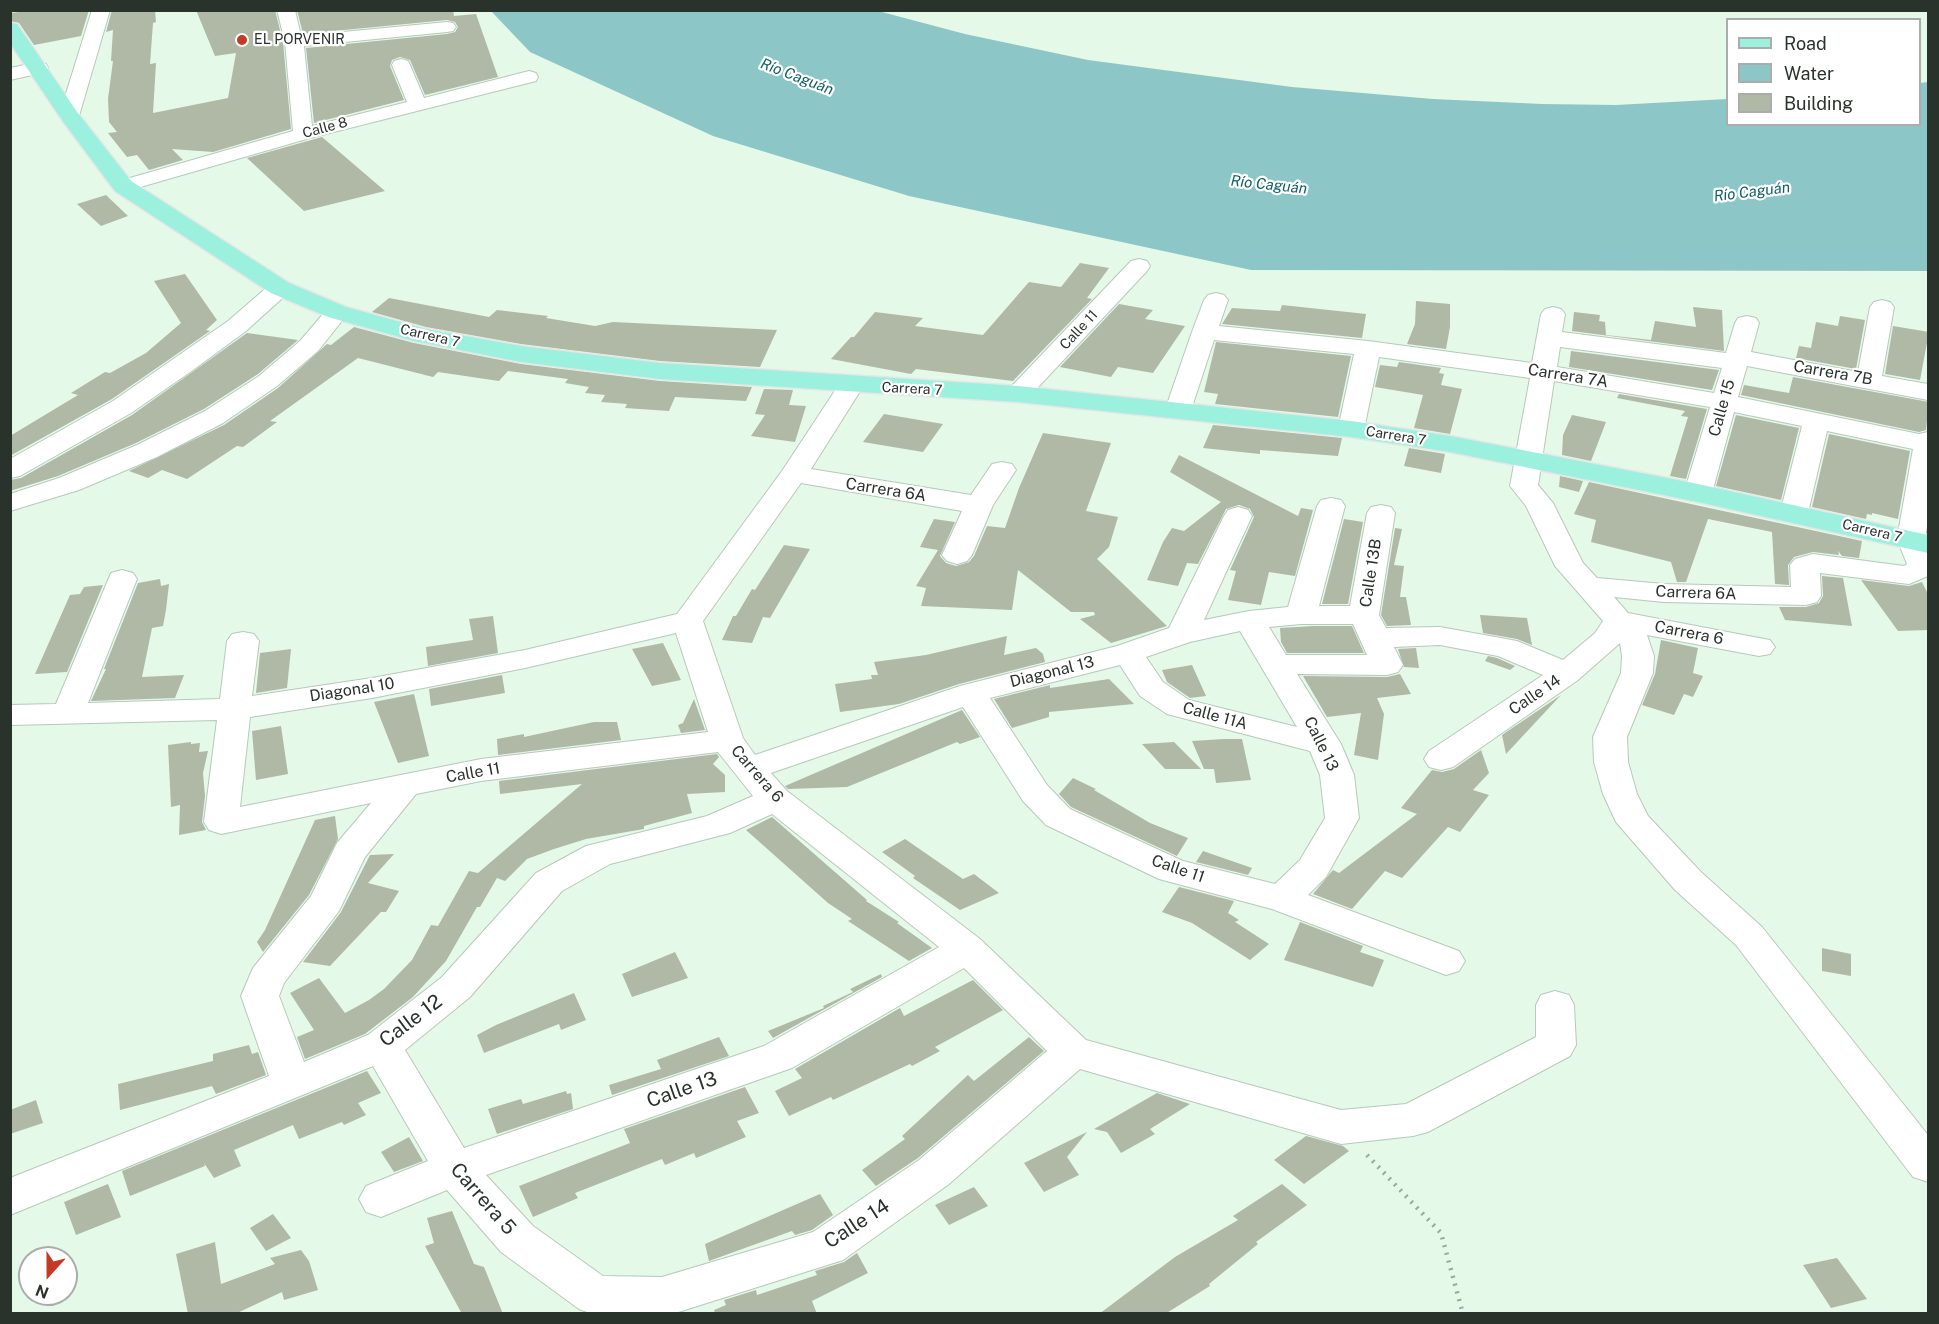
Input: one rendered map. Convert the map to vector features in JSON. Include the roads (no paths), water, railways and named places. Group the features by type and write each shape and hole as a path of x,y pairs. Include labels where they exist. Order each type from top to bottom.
{"main road":[{"path":"11,30 39,68 69,116"},
{"name":"Carrera 7","path":"69,116 123,186 280,288 337,312 423,336 521,354 660,371 1018,394 1351,429 1528,459 1920,541"}],"street":[{"path":"69,116 101,10"},
{"path":"286,10 294,42 303,134"},
{"path":"294,42 447,27"},
{"path":"401,65 417,104"},
{"path":"10,74 39,68"},
{"name":"Calle 8","path":"123,186 303,134 529,77"},
{"name":"Calle 11","path":"1018,394 1139,266"},
{"path":"10,470 113,412 184,366 237,326 280,288"},
{"path":"1178,410 1216,300"},
{"path":"1869,380 1882,307"},
{"path":"10,503 69,484 147,452 214,417 268,381 301,353 337,312"},
{"name":"Calle 15","path":"1698,493 1748,323"},
{"name":"Carrera 7B","path":"1543,372 1551,326 1929,392"},
{"name":"Carrera 7A","path":"1204,332 1368,348 1543,372 1724,402 1928,442"},
{"path":"1351,429 1368,348"},
{"path":"1543,372 1524,486 1539,504 1570,566 1634,638 1637,673 1610,737 1611,762 1620,794 1633,822 1688,881 1749,936 1929,1165"},
{"path":"688,621 794,474 851,385"},
{"path":"1794,513 1817,420"},
{"path":"1920,541 1928,442"},
{"path":"957,555 979,505 1002,470"},
{"name":"Carrera 6A","path":"794,474 979,505"},
{"path":"1301,615 1331,506"},
{"name":"Calle 13B","path":"1376,640 1381,513"},
{"path":"1182,634 1238,516"},
{"name":"Carrera 6A","path":"1587,586 1664,593 1806,596 1805,565 1813,563 1909,575 1923,567 1920,541"},
{"path":"68,713 122,579"},
{"name":"Diagonal 13","path":"748,770 971,693 1128,653 1182,634 1250,620 1301,615 1376,640 1440,636 1506,648 1567,673"},
{"name":"Calle 13","path":"1250,620 1324,744 1337,775 1342,818 1313,868 1282,899"},
{"name":"Carrera 6","path":"1619,620 1759,647"},
{"name":"Calle 14","path":"1441,759 1567,673 1607,639 1619,620"},
{"name":"Diagonal 10","path":"10,716 235,709 372,688 525,659 688,621"},
{"name":"Carrera 6","path":"688,621 727,740 748,770 775,799 967,950 1073,1052"},
{"path":"1276,664 1376,640"},
{"path":"235,709 243,641"},
{"name":"Calle 11A","path":"1128,653 1151,689 1178,707 1324,744"},
{"name":"Calle 11","path":"971,693 1035,792 1058,817 1172,870 1282,899 1446,960"},
{"name":"Calle 11","path":"235,709 221,822 481,770 727,740"},
{"path":"292,1084 260,996 267,978 326,902 350,852 405,785"},
{"name":"Calle 12","path":"10,1197 382,1046 456,987 549,882 599,855 718,825 775,799"},
{"name":"Calle 13","path":"381,1199 454,1169 778,1057 967,950"},
{"path":"1073,1052 1341,1127 1413,1120 1556,1045 1555,1005"},
{"name":"Carrera 5","path":"382,1046 454,1169 517,1239 595,1295"},
{"name":"Calle 14","path":"595,1295 662,1297 827,1247 934,1172 1073,1052"}],"water":[{"name":"Río Caguán","path":"491,11 878,11 965,34 1088,60 1292,87 1433,99 1542,104 1616,105 1726,99 1726,126 1921,126 1921,83 1928,82 1928,271 1251,270 909,196 713,136 530,52"}],"place":[{"name":"EL PORVENIR","path":"242,40"}]}
